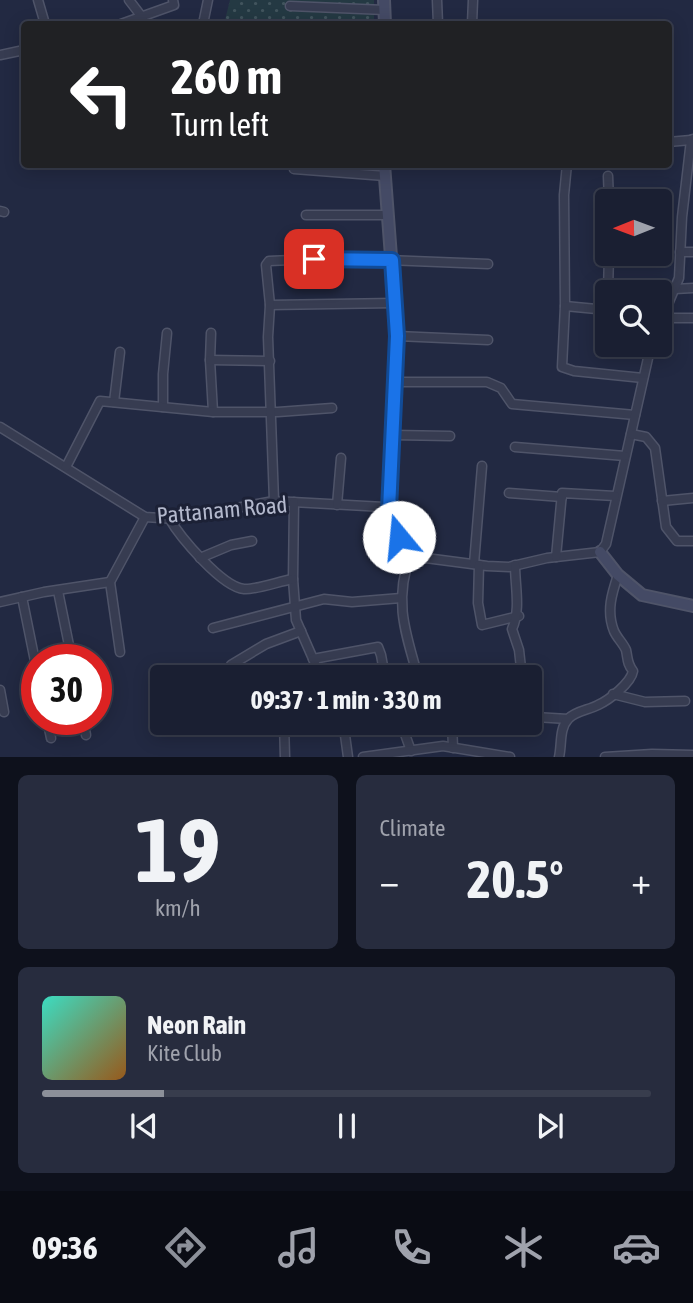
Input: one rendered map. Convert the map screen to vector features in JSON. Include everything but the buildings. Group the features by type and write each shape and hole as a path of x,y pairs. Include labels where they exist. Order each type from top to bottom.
{"street":[{"path":"38,0 45,21"},
{"path":"129,0 142,17"},
{"path":"130,21 174,5 173,0"},
{"path":"204,21 208,0"},
{"path":"437,0 438,21"},
{"path":"472,21 473,0"},
{"path":"290,6 384,5"},
{"path":"0,55 21,51"},
{"path":"672,142 692,139 679,278 672,296"},
{"path":"567,168 562,367 574,371 643,378"},
{"path":"294,169 384,170 397,336 389,510 393,512 405,550 418,557 476,565 515,565 600,552 606,544 647,357"},
{"path":"608,176 609,189"},
{"path":"306,215 388,215"},
{"path":"680,252 693,252"},
{"path":"274,501 268,337 270,305 266,264 270,261 337,258 488,264"},
{"path":"675,289 693,288"},
{"path":"270,305 395,303"},
{"path":"565,306 595,309"},
{"path":"672,319 693,318"},
{"path":"211,332 213,412"},
{"path":"163,407 167,333"},
{"path":"397,336 488,340"},
{"path":"114,402 120,352"},
{"path":"210,360 270,361"},
{"path":"395,382 487,382 501,388 512,404 635,415"},
{"path":"66,467 100,401 213,412 331,408"},
{"name":"Pattanam Road","path":"0,427 145,517 169,518 274,501 384,507 389,510"},
{"path":"631,434 646,437 655,448 666,527 677,541 693,541"},
{"path":"393,435 450,436"},
{"path":"515,447 625,457"},
{"path":"337,505 341,458"},
{"path":"482,466 476,565 482,625 519,616"},
{"path":"509,493 562,496"},
{"path":"556,557 562,493 615,496"},
{"path":"662,501 693,498"},
{"path":"294,502 293,579 296,620 316,665"},
{"path":"120,652 110,582 145,517"},
{"path":"169,518 179,535 200,558 229,582 244,589 293,579"},
{"path":"200,558 231,545 252,541"},
{"path":"600,552 618,575 642,596 693,606"},
{"path":"411,553 404,571 401,598 403,625 415,665"},
{"path":"515,565 519,616 512,629 521,665"},
{"path":"542,717 568,719 600,705 632,677 633,671 627,665 626,651 615,633 611,619 610,598 618,575"},
{"path":"0,602 110,582"},
{"path":"58,591 69,644"},
{"path":"22,597 32,644"},
{"path":"213,628 324,599 352,602 401,598"},
{"path":"231,665 266,644 301,631"},
{"path":"313,659 378,647 383,665"},
{"path":"0,690 4,712"},
{"path":"613,694 645,702 685,701"},
{"path":"559,757 563,729 568,719"},
{"path":"284,735 285,757"},
{"path":"345,735 348,757"},
{"path":"405,735 411,751"},
{"path":"452,735 453,748"},
{"path":"363,757 443,746 510,757"},
{"path":"605,757 693,755"}],"shaded area":[{"path":"230,0 374,0 374,21 225,21"}],"route":[{"path":"314,259 392,260 397,336 389,510 393,512 399,537"}]}
